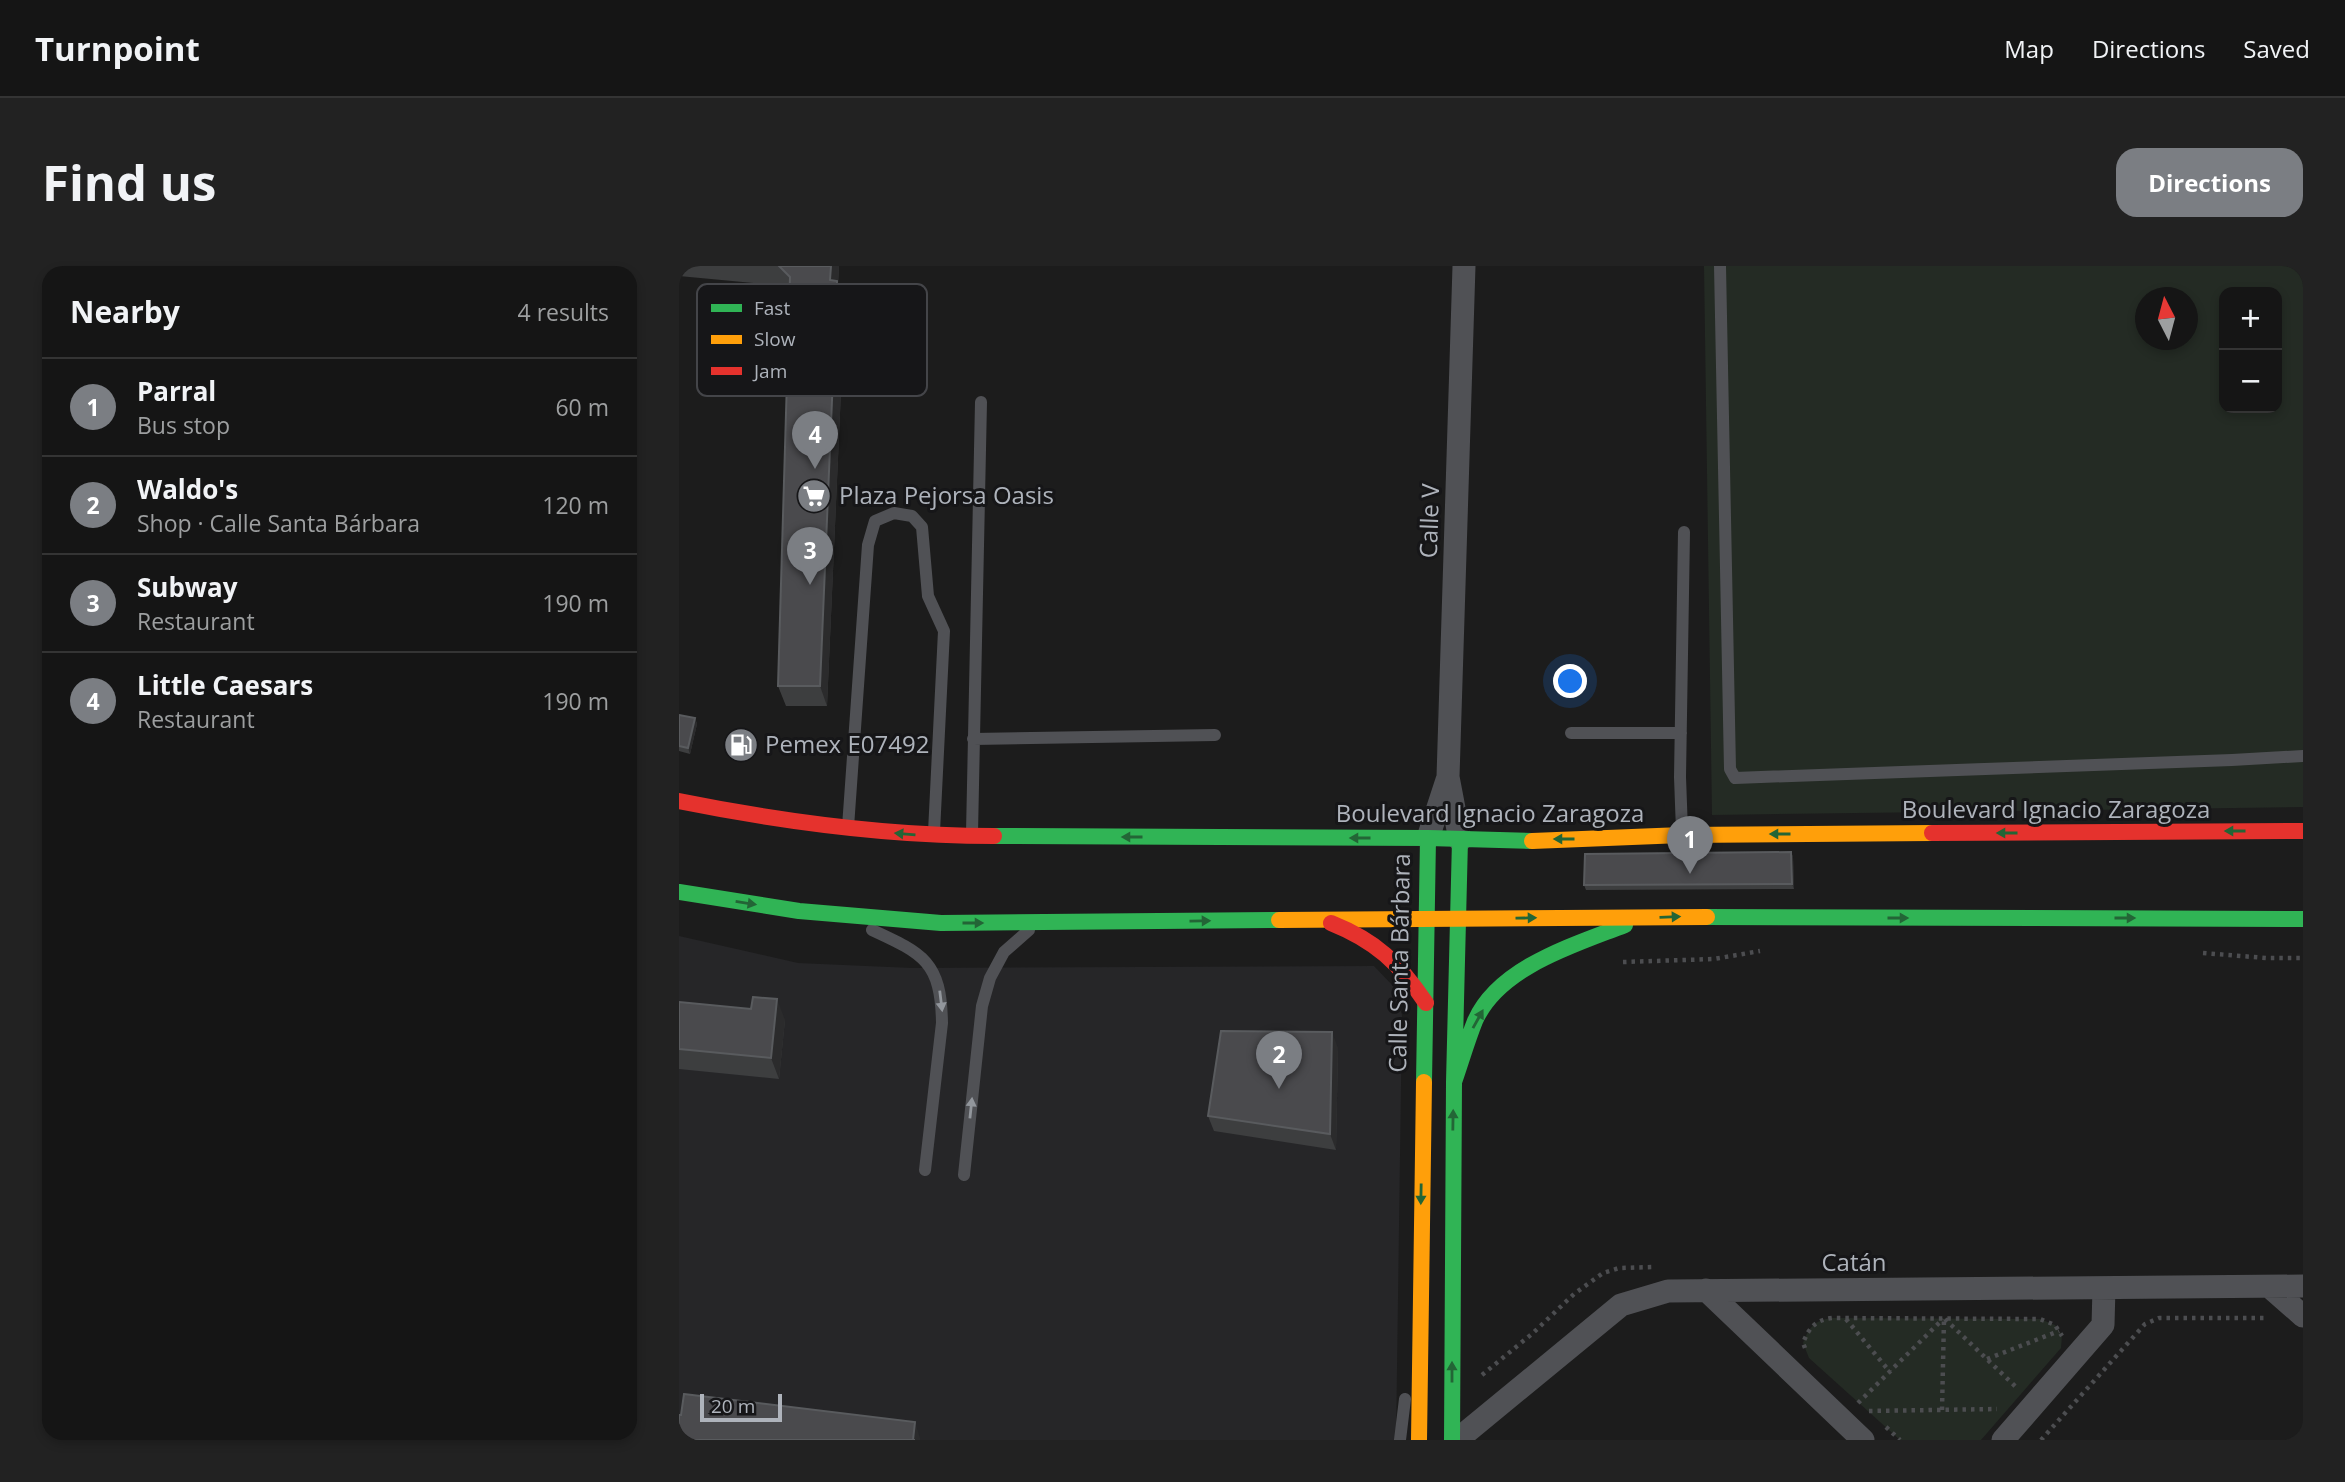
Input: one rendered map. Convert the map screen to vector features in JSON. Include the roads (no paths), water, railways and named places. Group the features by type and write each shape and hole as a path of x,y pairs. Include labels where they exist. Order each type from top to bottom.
{"main road":[{"name":"Boulevard Ignacio Zaragoza","path":"679,801 848,829 971,837 1460,840 1682,835 2303,831"},
{"name":"Calle Santa Bárbara","path":"1419,1440 1428,838"},
{"path":"1454,1440 1453,1160 1460,840"},
{"path":"679,892 799,911 941,923 1427,917 2303,919"},
{"path":"1454,1082 1476,1018 1497,991 1513,977 1532,964 1571,946 1644,918"},
{"path":"1323,920 1350,930 1379,947 1407,973 1426,1003"},
{"path":"1422,1158 1453,1160"}],"street":[{"name":"Calle V","path":"1448,777 1464,266"},
{"name":"Calle Santa Bárbara","path":"1428,838 1448,777"},
{"path":"1448,777 1460,840"},
{"name":"Catán","path":"1454,1440 1621,1305 1668,1291 2303,1286"},
{"path":"2270,1287 2303,1316"},
{"path":"2003,1440 2103,1325 2104,1288"},
{"path":"1706,1290 1863,1440"}],"lane":[{"path":"1720,266 1730,769 1735,778 2303,756"},
{"path":"971,837 981,402"},
{"path":"848,829 867,545 876,521 894,513 912,516 922,527 928,596 944,631 934,836"},
{"path":"1682,835 1684,532"},
{"path":"1571,733 1681,733"},
{"path":"973,739 1215,736"},
{"path":"840,915 909,947 930,965 937,981 942,999 942,1023 925,1170"},
{"path":"964,1175 982,1006 990,978 1004,952 1038,923"},
{"path":"1400,1440 1421,1270"}],"place":[{"name":"Little Caesars","path":"815,469"},
{"name":"Plaza Pejorsa Oasis","path":"814,496"},
{"name":"Subway","path":"810,585"},
{"name":"Pemex E07492","path":"741,745"},
{"name":"Parral","path":"1690,874"},
{"name":"Waldo's","path":"1279,1089"}]}
